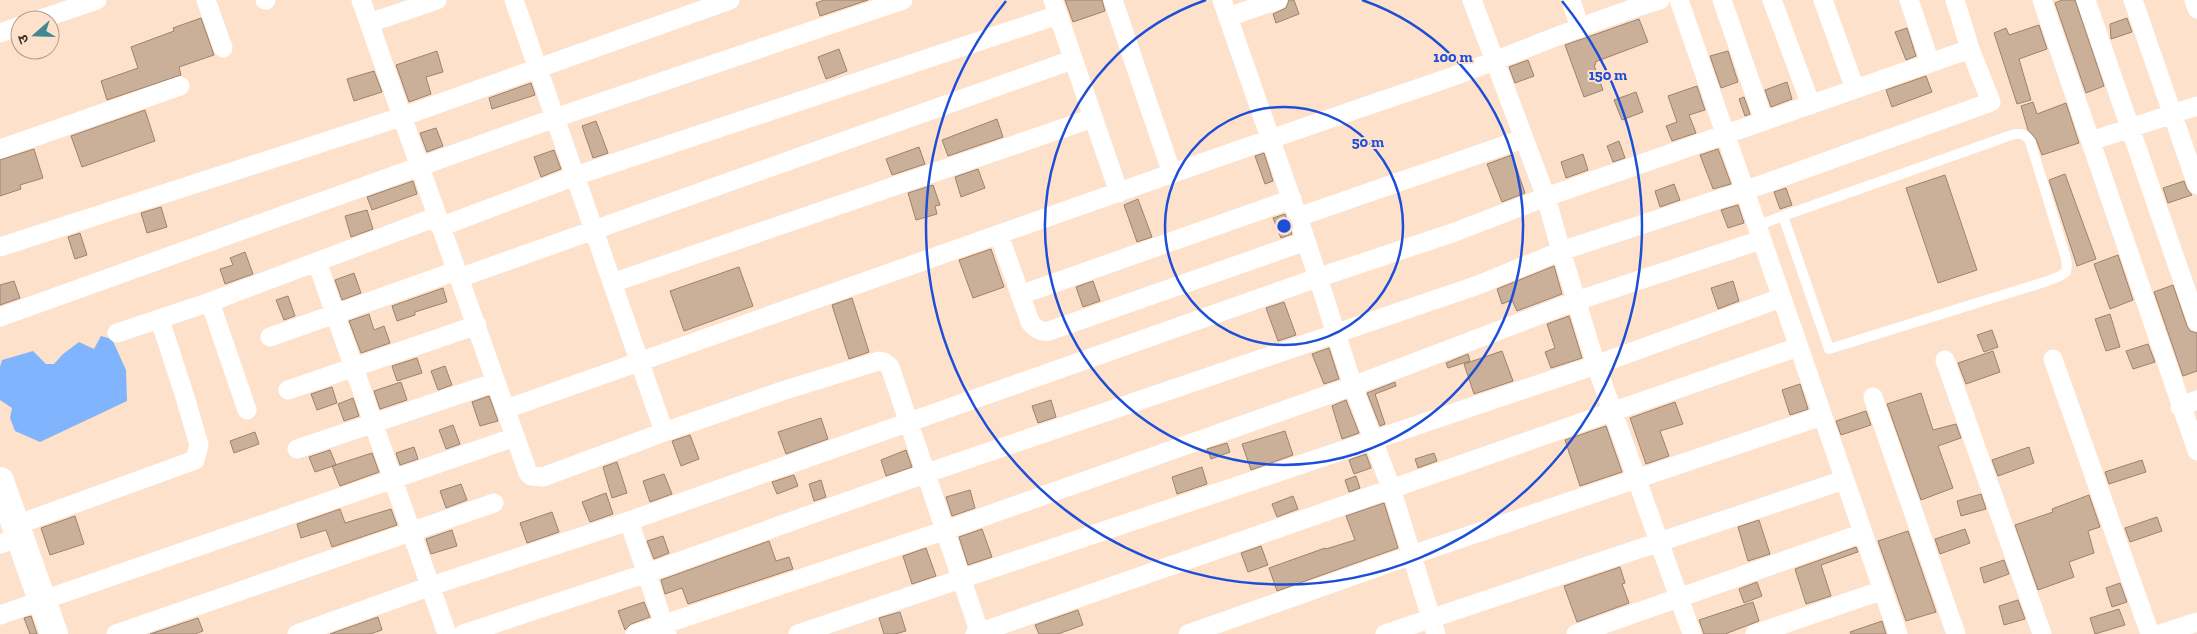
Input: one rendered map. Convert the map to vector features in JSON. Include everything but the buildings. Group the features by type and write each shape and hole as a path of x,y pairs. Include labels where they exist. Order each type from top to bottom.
{"street":[{"path":"60,10 77,3 97,0"},
{"path":"206,0 223,48"},
{"path":"360,0 528,472 536,478 543,477 782,391 879,361 884,362 890,367 927,473 963,577 978,633 1798,347"},
{"path":"369,23 437,0"},
{"path":"514,0 664,432"},
{"path":"0,247 401,117 730,0"},
{"path":"0,317 555,118 903,0"},
{"path":"1113,0 1172,174"},
{"path":"1278,0 1225,8 1295,208 1353,386 1390,488 1433,626"},
{"path":"1472,0 1546,197 1560,251 1596,365 1692,634"},
{"path":"1571,0 1580,29"},
{"path":"506,409 1270,138 1494,62 1580,29 1633,4 1660,0"},
{"path":"1679,0 1724,135 1898,634"},
{"path":"1722,0 1764,121"},
{"path":"1772,0 1811,105"},
{"path":"1823,0 1855,90"},
{"path":"1909,0 1930,63"},
{"path":"463,634 647,573 927,473 1478,285 1560,251 1744,191 1991,102 1970,49 1954,0"},
{"path":"2042,0 2091,141 2189,403 2197,451"},
{"path":"2086,0 2132,128 2197,322"},
{"path":"2133,0 2197,185"},
{"path":"2194,0 2197,9"},
{"path":"117,333 160,320 317,262 575,176 1055,7 1119,193"},
{"path":"297,634 431,586 629,522 908,422 1317,278 1455,232 1546,197 1970,49"},
{"path":"270,337 335,313 594,230 1072,60"},
{"path":"0,149 180,86"},
{"path":"2091,141 2197,106"},
{"path":"612,283 1093,118"},
{"path":"1020,295 1295,208 1523,139"},
{"path":"635,634 666,629 1353,386 1758,233"},
{"path":"999,235 1030,322 1042,331 1049,331 1306,241"},
{"path":"317,262 447,634"},
{"path":"798,634 1596,365 1781,298"},
{"path":"210,302 248,410"},
{"path":"12,536 195,460 198,445 185,397 160,320"},
{"path":"288,390 477,325"},
{"path":"2053,359 2150,634"},
{"path":"1945,360 2042,634"},
{"path":"297,449 374,425 496,382"},
{"path":"1873,397 1956,634"},
{"path":"1188,634 1822,416"},
{"path":"0,615 515,437"},
{"path":"1385,634 1433,626 1659,543 1844,480"},
{"path":"0,481 12,536 42,600 54,634"},
{"path":"116,634 494,504"},
{"path":"629,522 666,629"},
{"path":"1576,634 1863,533"},
{"path":"1755,634 1883,590"},
{"path":"2160,634 2197,622"}],"lane":[{"path":"1758,233 1782,216 2020,134 2027,136 2030,141 2065,255 2066,272 2032,286 1829,349 1782,216"}],"water":[{"path":"101,336 112,339 126,370 127,401 40,442 15,431 10,418 12,408 0,400 0,367 2,360 33,351 46,364 54,364 63,354 79,342 94,349"}]}
